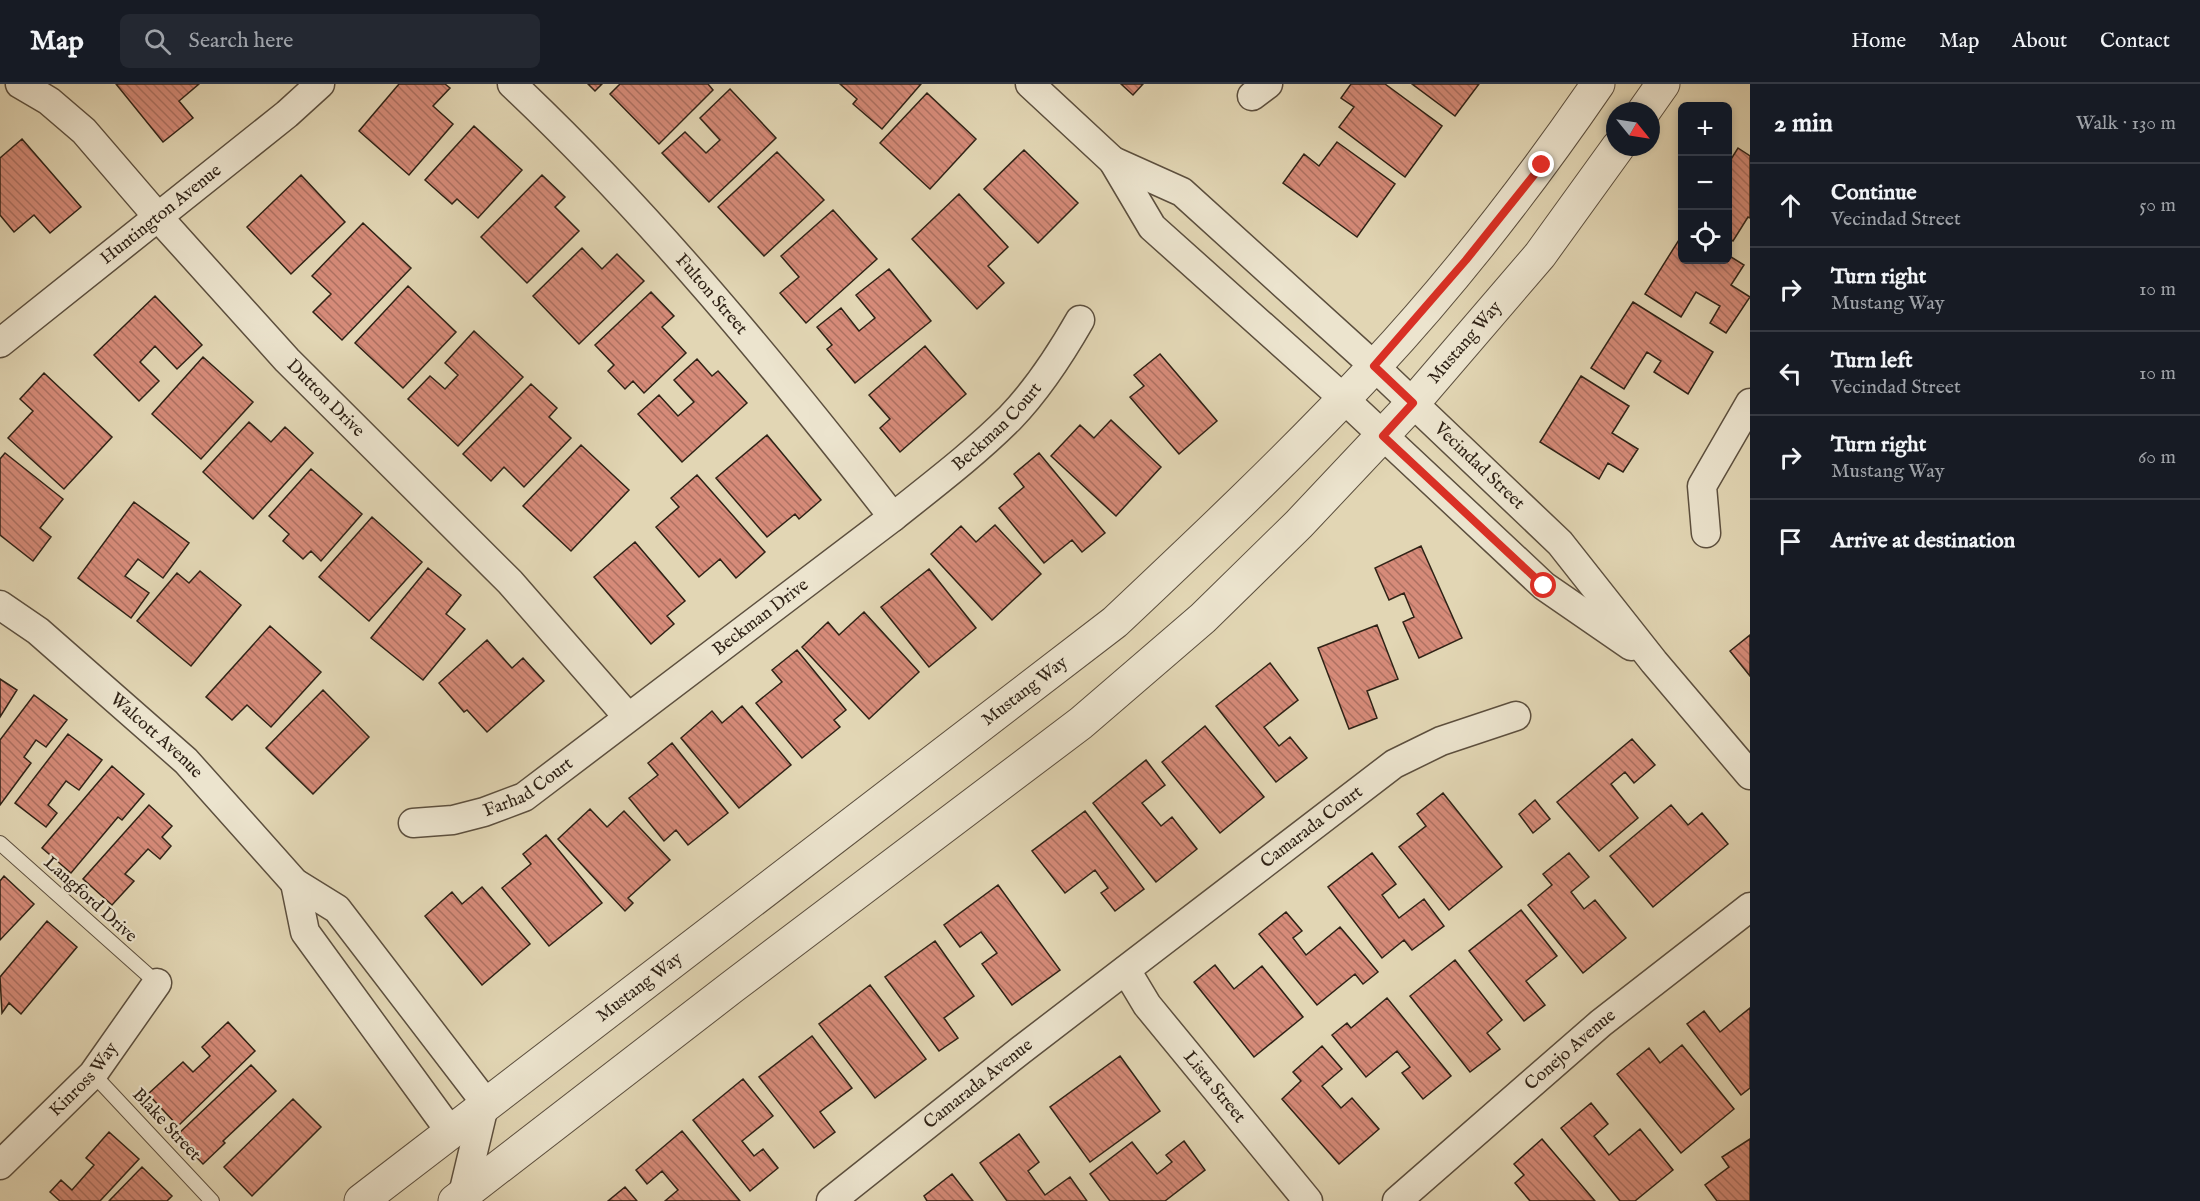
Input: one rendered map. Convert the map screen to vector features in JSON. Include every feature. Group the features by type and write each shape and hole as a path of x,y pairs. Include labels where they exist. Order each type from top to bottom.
{"street":[{"name":"Dutton Drive","path":"20,84 49,101 84,131 287,360 510,582 628,717"},
{"name":"Huntington Avenue","path":"0,343 287,114 320,84"},
{"name":"Fulton Street","path":"512,84 603,173 699,280 811,411 893,517"},
{"name":"Vecindad Street","path":"1030,84 1113,161 1152,227 1343,399 1544,586 1654,662"},
{"name":"Mustang Way","path":"361,1201 1115,622 1201,542 1374,366 1466,260 1535,174 1598,84"},
{"path":"1650,102 1663,84"},
{"name":"Mustang Way","path":"459,1198 1081,723 1203,618 1299,524 1413,403 1540,255 1612,156"},
{"name":"Vecindad Street","path":"1113,161 1182,192 1374,366 1560,543 1654,662 1750,775"},
{"name":"Beckman Court","path":"893,517 952,470 1011,417 1053,366 1080,320"},
{"path":"1706,533 1701,486 1750,403"},
{"name":"Beckman Drive","path":"628,717 893,517"},
{"name":"Walcott Avenue","path":"0,605 38,631 186,761 295,883 337,909 486,1104"},
{"name":"Camarada Court","path":"1126,970 1394,764 1441,741 1516,716"},
{"name":"Farhad Court","path":"413,824 484,812 524,797 628,717"},
{"path":"295,883 305,932 450,1131"},
{"name":"Conejo Avenue","path":"1398,1201 1601,1023 1750,907"},
{"name":"Camarada Avenue","path":"831,1201 1126,970"},
{"name":"Lista Street","path":"1126,970 1147,1005 1308,1201"},
{"name":"Kinross Way","path":"0,1165 93,1074 157,984"},
{"path":"459,1198 486,1104"}],"lane":[{"name":"Langford Drive","path":"0,843 157,984"},
{"name":"Blake Street","path":"93,1074 212,1201"}],"building":[{"path":"116,84 199,84 179,101 193,118 163,142"},
{"path":"399,84 445,84 450,88 433,106 453,124 409,175 359,131"},
{"path":"588,84 602,84 595,91"},
{"path":"620,84 708,84 713,90 659,144 610,94"},
{"path":"840,84 921,84 882,129 853,104 857,99"},
{"path":"1121,84 1143,84 1133,95"},
{"path":"1351,84 1385,84 1442,126 1405,177 1339,127 1354,107 1341,98"},
{"path":"1412,84 1479,84 1455,116"},
{"path":"730,89 776,138 709,202 662,153 685,132 706,153 720,140 700,118"},
{"path":"927,93 976,139 930,189 880,143"},
{"path":"474,126 522,170 478,218 457,199 452,204 425,180"},
{"path":"22,139 81,207 50,233 34,215 14,232 0,215 0,158"},
{"path":"1337,142 1395,184 1357,237 1283,183 1304,154 1319,166"},
{"path":"1738,148 1750,156 1750,218 1748,217 1733,241 1732,240 1732,158"},
{"path":"1024,150 1078,203 1038,243 984,189"},
{"path":"777,152 824,200 764,256 718,207"},
{"path":"301,175 345,222 291,274 247,227"},
{"path":"542,175 565,197 555,207 579,231 527,283 481,237"},
{"path":"959,194 1008,247 988,266 1004,283 977,309 912,239"},
{"path":"833,210 877,259 806,323 780,293 799,277 781,256"},
{"path":"363,223 411,268 342,340 313,312 331,294 312,276"},
{"path":"1678,241 1678,264 1732,264 1732,258 1744,265 1731,285 1750,297 1726,333 1710,323 1720,306 1696,292 1681,317 1645,294"},
{"path":"582,248 602,269 617,254 644,281 579,344 533,296"},
{"path":"889,269 931,321 855,383 827,349 832,345 817,327 841,308 859,331 875,318 856,295"},
{"path":"408,286 456,332 403,388 355,343"},
{"path":"651,292 674,316 662,327 686,353 644,393 633,381 625,389 608,371 614,365 595,345"},
{"path":"155,296 202,345 177,369 155,346 140,362 159,381 139,401 94,355"},
{"path":"1633,302 1713,352 1688,394 1654,372 1661,361 1647,352 1624,389 1591,368"},
{"path":"474,331 523,377 458,446 408,399 430,376 445,389 458,375 445,363"},
{"path":"925,346 966,394 900,452 880,428 890,419 869,395"},
{"path":"1160,354 1217,421 1179,454 1130,397 1144,386 1134,375"},
{"path":"203,357 253,402 201,459 152,414"},
{"path":"697,359 712,376 718,371 747,403 682,462 638,414 659,395 678,416 694,402 674,380"},
{"path":"44,373 112,437 64,489 8,438 33,411 20,399"},
{"path":"1581,376 1629,406 1612,433 1638,449 1623,472 1608,463 1599,479 1540,442"},
{"path":"531,384 557,408 549,417 571,438 524,487 504,467 491,481 463,454"},
{"path":"1111,420 1161,467 1116,516 1051,456 1080,425 1094,438"},
{"path":"249,422 271,442 285,427 313,453 253,519 203,472"},
{"path":"767,435 821,500 799,519 795,514 767,537 716,478"},
{"path":"581,445 629,490 571,551 523,506"},
{"path":"5,453 63,499 40,528 51,537 33,561 0,535 0,459"},
{"path":"1039,453 1105,533 1082,552 1072,540 1044,563 999,508 1024,487 1014,474"},
{"path":"311,469 362,514 321,561 311,551 303,559 283,541 289,534 269,516"},
{"path":"697,475 765,552 736,578 720,559 699,577 656,527 679,507 671,498"},
{"path":"134,502 189,543 163,578 138,559 125,576 149,593 131,618 78,578"},
{"path":"372,517 422,562 369,621 319,577"},
{"path":"995,525 1041,574 992,620 931,554 961,526 976,542"},
{"path":"635,542 685,601 667,616 674,624 651,644 594,577"},
{"path":"1421,546 1462,638 1419,658 1403,622 1414,617 1404,593 1389,600 1375,568"},
{"path":"428,568 461,595 446,614 465,629 423,680 371,638"},
{"path":"929,569 976,628 929,667 881,607"},
{"path":"200,571 241,605 191,666 137,621 177,573 189,583"},
{"path":"864,612 919,672 869,719 802,647 828,622 839,635"},
{"path":"1377,625 1398,679 1367,691 1377,718 1349,729 1318,648"},
{"path":"270,626 321,672 271,727 247,705 232,720 206,697"},
{"path":"1750,635 1750,676 1730,651"},
{"path":"487,640 512,668 523,658 544,681 487,732 467,710 464,712 439,683"},
{"path":"797,650 846,710 834,720 840,727 802,758 756,703 782,682 772,670"},
{"path":"1270,663 1298,700 1264,727 1279,746 1290,737 1307,758 1276,782 1216,706"},
{"path":"0,679 17,690 0,717"},
{"path":"323,690 369,737 313,794 266,748"},
{"path":"34,695 67,720 46,747 36,740 24,757 31,763 0,805 0,740"},
{"path":"742,706 791,765 739,808 681,738 712,711 722,723"},
{"path":"1205,726 1264,797 1220,833 1162,762"},
{"path":"68,734 102,760 79,790 66,781 48,805 57,813 46,827 15,803"},
{"path":"1632,739 1655,765 1634,783 1625,772 1611,784 1638,818 1599,851 1557,802"},
{"path":"672,743 728,813 688,845 676,830 664,841 629,798 658,775 648,763"},
{"path":"1146,760 1165,785 1142,803 1161,826 1172,817 1197,849 1156,882 1093,803"},
{"path":"112,766 144,794 122,820 118,817 71,873 42,848"},
{"path":"1443,793 1502,867 1449,910 1399,847 1426,826 1417,814"},
{"path":"1535,800 1550,819 1533,833 1519,814"},
{"path":"149,805 172,826 162,837 171,846 160,859 148,849 125,874 134,881 112,905 83,879"},
{"path":"1671,805 1688,825 1702,813 1728,844 1653,907 1610,856"},
{"path":"590,809 607,827 624,811 670,860 628,898 633,903 625,911 558,839"},
{"path":"1085,811 1144,889 1115,911 1101,893 1108,888 1095,870 1065,893 1032,851"},
{"path":"546,835 602,903 549,946 502,888 531,864 523,854"},
{"path":"1372,853 1396,884 1382,895 1399,918 1424,899 1444,926 1412,950 1404,940 1382,958 1328,887"},
{"path":"1569,853 1589,877 1571,892 1584,909 1595,900 1626,938 1583,973 1528,905 1552,885 1543,874"},
{"path":"4,876 34,904 0,940 0,881"},
{"path":"998,885 1060,970 1012,1005 982,964 997,953 981,932 960,947 944,925"},
{"path":"482,887 530,944 482,985 425,916 452,892 462,904"},
{"path":"1521,910 1557,956 1526,981 1545,1005 1524,1021 1469,951"},
{"path":"1286,912 1302,931 1293,938 1306,955 1340,927 1378,972 1363,984 1355,974 1317,1005 1259,934"},
{"path":"47,921 77,947 21,1014 9,1003 2,1013 0,977"},
{"path":"935,941 974,996 944,1018 958,1038 939,1051 885,977"},
{"path":"1455,960 1502,1020 1487,1033 1500,1049 1470,1072 1410,996"},
{"path":"1215,965 1234,989 1262,966 1303,1017 1254,1057 1194,982"},
{"path":"870,985 926,1059 875,1098 819,1024"},
{"path":"1387,998 1451,1076 1423,1099 1402,1073 1410,1067 1397,1051 1366,1077 1332,1035 1347,1023 1351,1028"},
{"path":"1750,1008 1750,1088 1741,1095 1687,1024 1704,1011 1720,1032"},
{"path":"228,1022 255,1051 178,1126 148,1094 183,1062 193,1072 210,1056 202,1047"},
{"path":"812,1036 852,1088 820,1112 835,1132 814,1148 759,1077"},
{"path":"1682,1045 1734,1109 1681,1153 1617,1074 1649,1048 1660,1063"},
{"path":"1322,1046 1342,1069 1322,1086 1341,1108 1352,1098 1379,1129 1339,1164 1282,1099 1301,1081 1293,1072"},
{"path":"1120,1056 1160,1111 1090,1162 1050,1107"},
{"path":"251,1065 276,1091 223,1141 225,1143 203,1164 176,1136"},
{"path":"743,1079 773,1116 742,1141 754,1156 763,1149 778,1168 750,1191 693,1120"},
{"path":"293,1099 321,1127 252,1196 224,1167"},
{"path":"1591,1103 1608,1124 1594,1136 1609,1155 1640,1129 1673,1170 1635,1201 1620,1201 1561,1128"},
{"path":"682,1131 740,1201 665,1201 678,1190 662,1171 647,1184 636,1170"},
{"path":"109,1132 139,1159 100,1201 60,1201 50,1192 61,1180 72,1190 94,1165 86,1158"},
{"path":"1019,1134 1039,1162 1028,1171 1045,1195 1070,1177 1087,1201 1007,1201 980,1163"},
{"path":"1542,1139 1595,1201 1530,1201 1515,1183 1524,1175 1514,1164"},
{"path":"1750,1139 1750,1201 1717,1201 1705,1185 1729,1167 1722,1157"},
{"path":"1184,1141 1205,1170 1165,1201 1110,1201 1090,1174 1132,1142 1157,1174 1172,1162 1166,1155"},
{"path":"142,1167 172,1196 167,1201 109,1201"},
{"path":"952,1174 973,1201 927,1201 924,1196"},
{"path":"625,1187 637,1201 608,1201"}],"route":[{"path":"1542,165 1466,260 1374,366 1413,403 1383,436 1544,586"}]}
